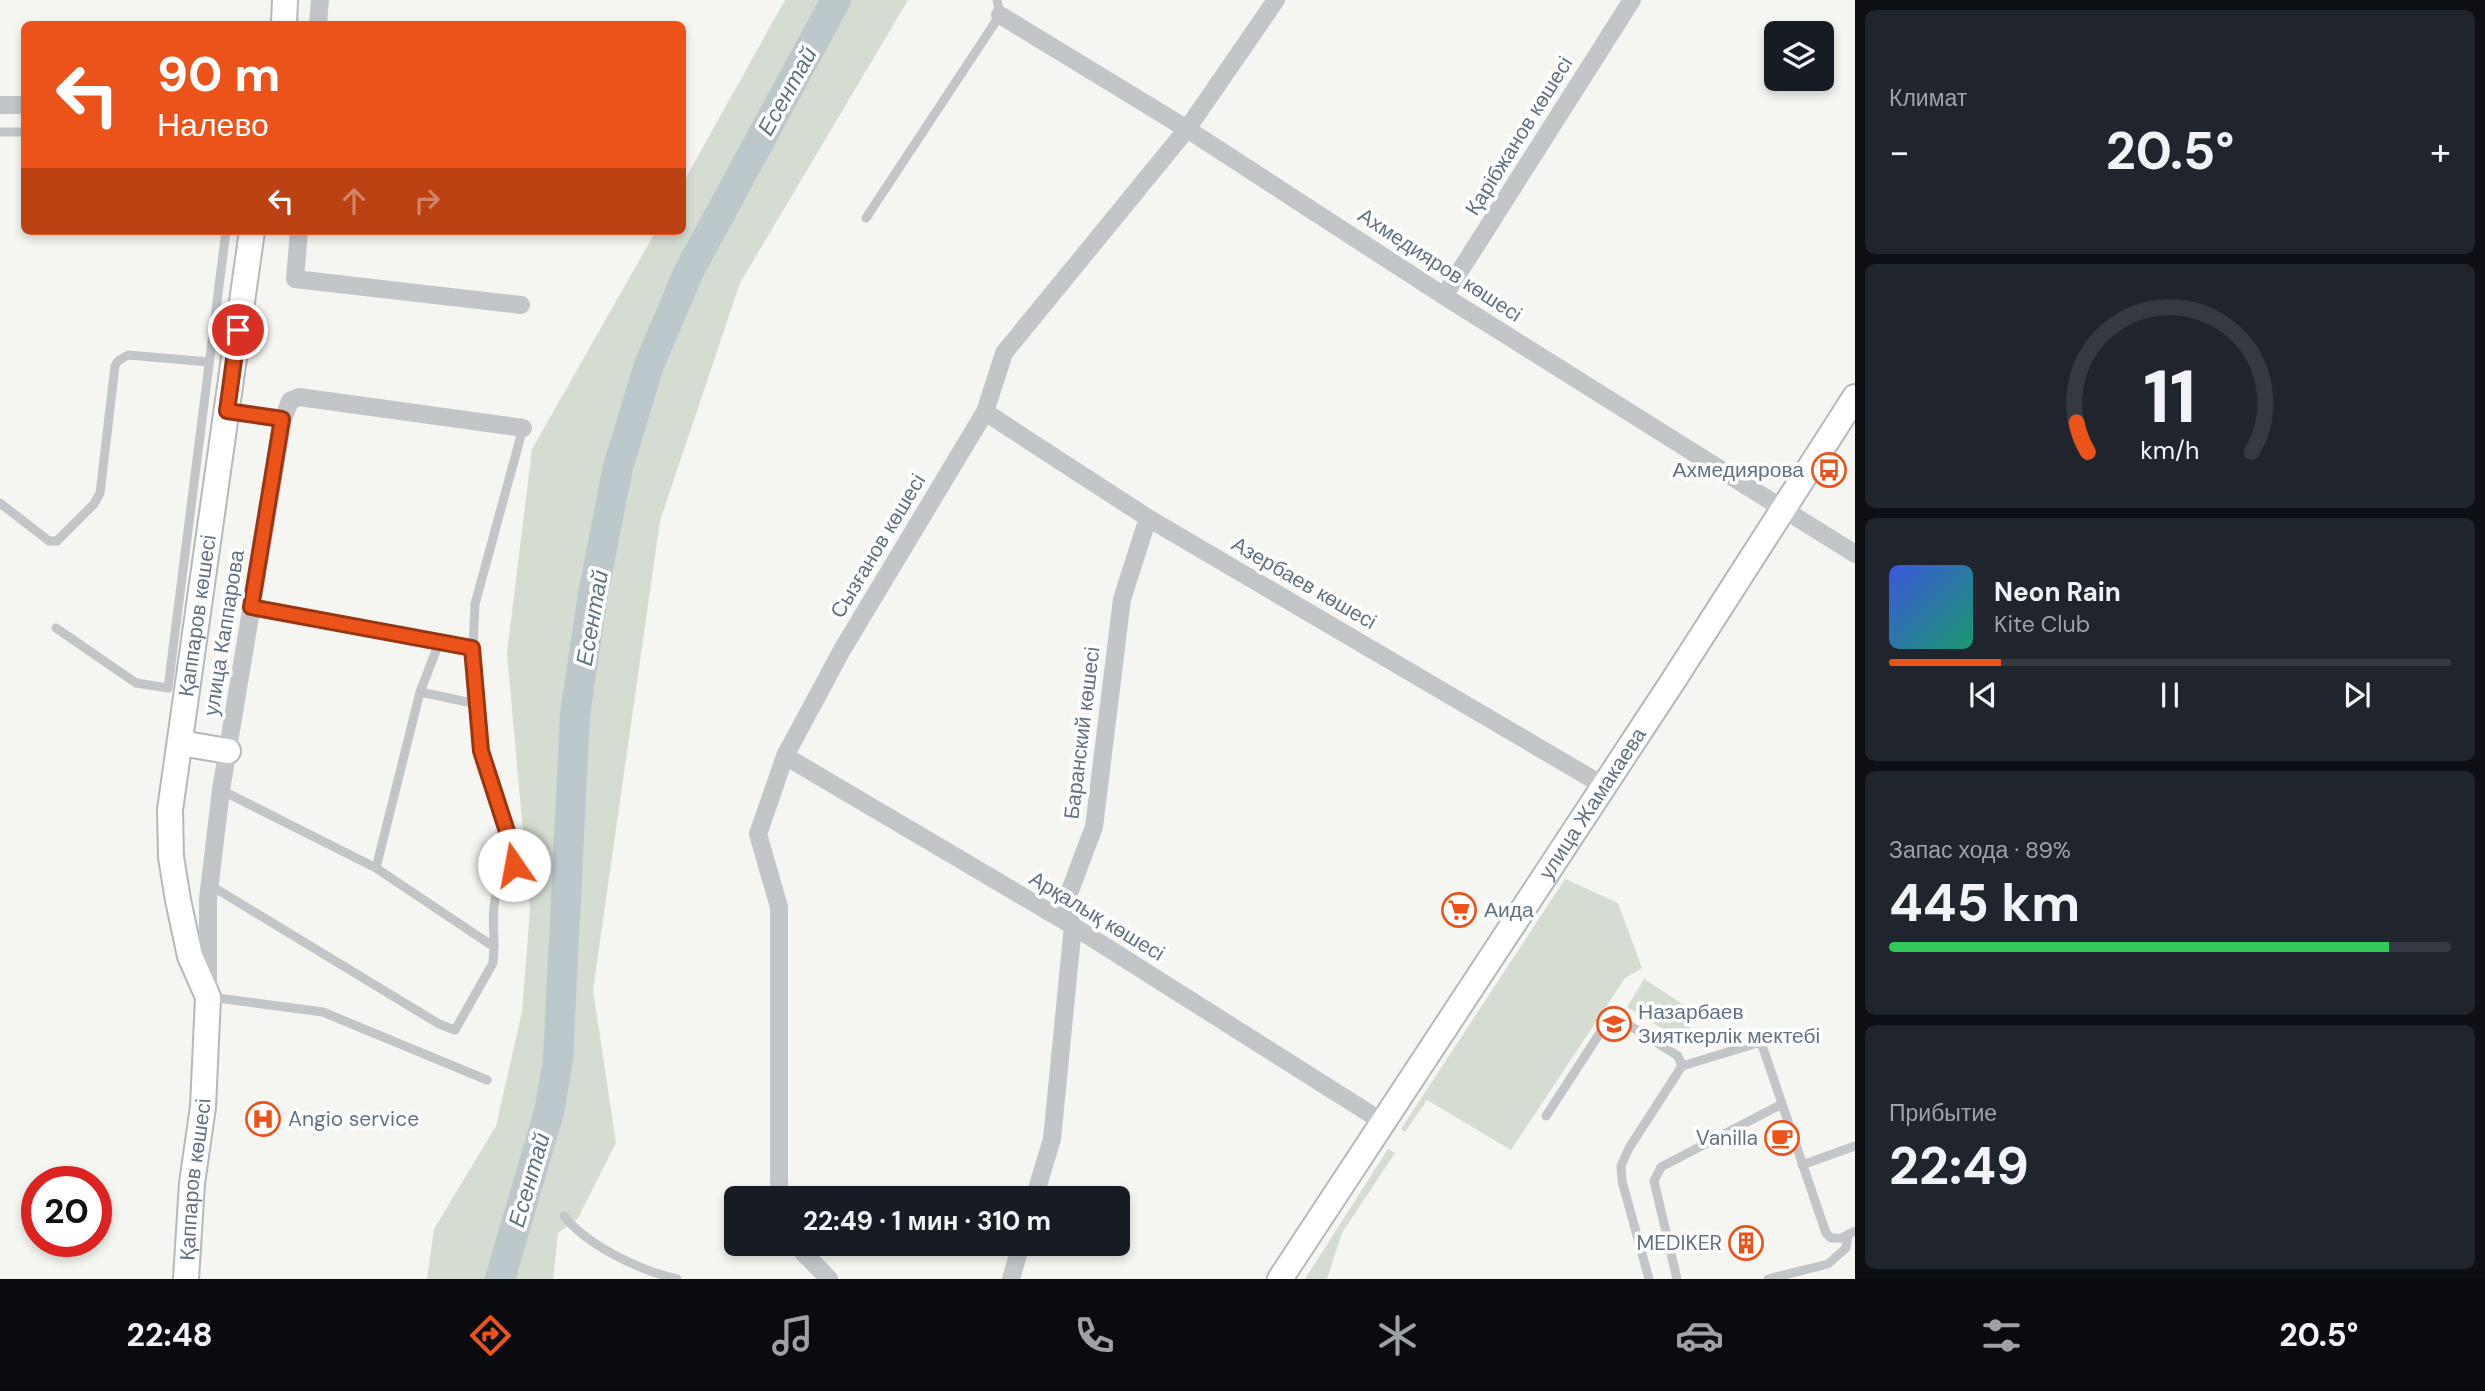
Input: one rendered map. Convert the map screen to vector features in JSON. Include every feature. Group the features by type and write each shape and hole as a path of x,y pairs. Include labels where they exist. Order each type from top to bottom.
{"street":[{"path":"284,21 285,0"},
{"path":"318,21 320,0"},
{"name":"Сызғанов көшесі","path":"779,1186 779,907 758,835 785,756 842,650 985,412 1004,353 1187,129 1276,0"},
{"name":"Қарібжанов көшесі","path":"1444,296 1632,0"},
{"name":"Ахмедияров көшесі","path":"999,8 1444,296 1855,554"},
{"path":"0,105 21,106"},
{"name":"Қаппаров көшесі","path":"208,996 190,956 171,856 170,810 180,743 200,525 227,411 251,235"},
{"path":"299,235 295,279 521,305"},
{"name":"улица Каппарова","path":"210,885 220,790 282,419 290,401 299,397 523,428"},
{"name":"улица Жамакаева","path":"1280,1279 1674,681 1855,397"},
{"path":"227,411 282,419"},
{"name":"Азербаев көшесі","path":"985,412 1148,518 1604,786"},
{"name":"Баранский көшесі","path":"1038,1186 1052,1139 1073,926 1063,909 1094,827 1122,598 1148,518"},
{"path":"180,743 228,751"},
{"name":"Арқалық көшесі","path":"785,756 1073,926 1382,1122"},
{"name":"Қаппаров көшесі","path":"186,1279 192,1183 203,1107 210,885"},
{"path":"807,1256 829,1279"},
{"path":"1011,1279 1018,1256"}],"lane":[{"path":"866,218 999,8"},
{"path":"0,132 21,132"},
{"path":"56,628 136,683 168,688 200,525 209,362 225,235"},
{"path":"0,503 49,541 57,541 94,504 100,493 115,366 118,361 128,355 209,362"},
{"path":"210,885 439,1024 455,1030 493,963 495,901 498,888 514,865 514,853 481,751 472,648 475,604 523,428"},
{"path":"251,607 472,648"},
{"path":"376,868 420,692 439,643"},
{"path":"420,692 477,704"},
{"path":"220,790 376,868 494,947"},
{"path":"208,996 323,1012 487,1080"},
{"path":"1546,1116 1609,1018 1616,1017 1678,1056 1682,1066"},
{"path":"1649,1279 1622,1181 1621,1166 1629,1148 1682,1066 1761,1042 1826,1233 1831,1238 1841,1238 1851,1233"},
{"path":"1677,1279 1654,1181 1661,1167 1782,1104"},
{"path":"1802,1165 1855,1146"},
{"path":"564,1216 577,1232 638,1266 677,1279"},
{"path":"1768,1279 1828,1264 1846,1248 1851,1233"}],"shaded area":[{"path":"785,0 908,0 740,283 660,521 593,990 616,1143 578,1218 558,1233 553,1279 427,1279 434,1229 496,1126 522,1012 530,910 507,653 532,449 654,235 686,235 686,178"},
{"path":"1565,879 1618,903 1642,968 1625,978 1511,1150 1427,1100 1405,1132 1401,1129"},
{"path":"1644,979 1698,1014 1682,1041 1627,1007"},
{"path":"1388,1149 1395,1153 1342,1233 1327,1279 1305,1279"}],"waterway":[{"name":"Есентай","path":"500,1279 549,1112 558,1060 575,714 593,594 618,467 649,365 689,271 836,0"}],"place":[{"name":"Ахмедиярова","path":"1829,470"},
{"name":"Аида","path":"1459,910"},
{"name":"Назарбаев Зияткерлік мектебі","path":"1614,1024"},
{"name":"Angio service","path":"263,1119"},
{"name":"Vanilla","path":"1782,1138"},
{"name":"MEDIKER","path":"1746,1243"}],"route":[{"path":"238,330 227,411 282,419 251,607 472,648 481,751 514,853 514,865"}]}
